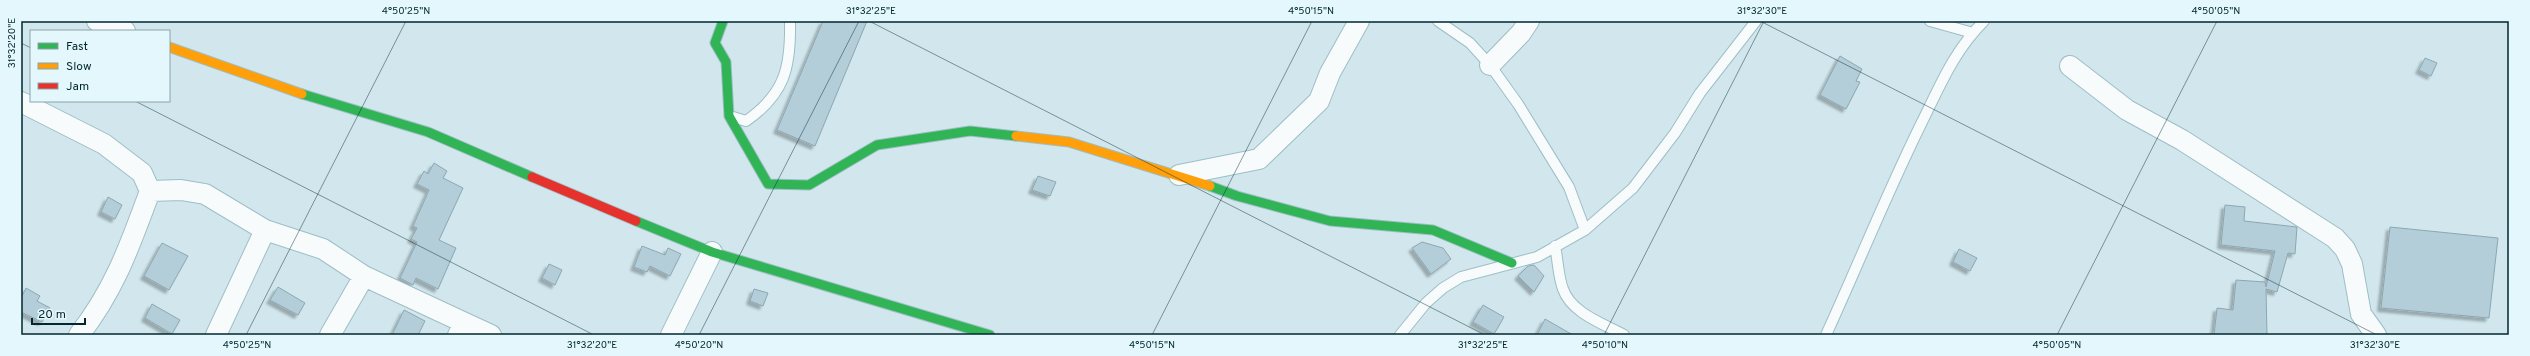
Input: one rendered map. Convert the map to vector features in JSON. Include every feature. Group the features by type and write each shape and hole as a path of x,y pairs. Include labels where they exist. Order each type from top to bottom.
{"street":[{"path":"97,21 122,30"},
{"path":"723,21 715,43 726,62 729,85 729,116 768,184 809,185 877,145 970,131 1069,142 1179,175 1237,196 1330,221 1433,230 1512,263"},
{"path":"1179,175 1259,159 1319,101 1330,73 1359,21"},
{"path":"1490,65 1522,33 1529,21"},
{"path":"170,47 292,91 428,132 504,166 712,252 877,304 990,335"},
{"path":"2070,66 2127,110 2182,140 2335,238 2345,249 2352,264 2361,314 2376,335"},
{"path":"21,102 104,144 142,173 150,191 123,265 99,309 79,335"},
{"path":"150,191 181,190 205,194 265,230 323,249 364,276 461,329 491,335"},
{"path":"216,335 265,230"},
{"path":"671,335 712,252"},
{"path":"330,335 364,276"}],"lane":[{"path":"729,116 746,121 765,108 780,85 783,79 790,48 790,21"},
{"path":"1438,21 1448,24 1470,43 1490,65 1518,104 1569,187 1585,230"},
{"path":"1400,335 1426,303 1443,288 1461,277 1537,257 1585,230 1633,188 1675,133 1700,94 1756,21"},
{"path":"1930,21 1972,33"},
{"path":"1826,335 1888,191 1958,50 1984,21"},
{"path":"1555,246 1563,290 1571,303 1587,315 1624,335"}],"building":[{"path":"823,21 867,21 815,146 777,130"},
{"path":"1840,56 1862,69 1856,81 1860,82 1846,109 1820,95"},
{"path":"2425,58 2437,63 2431,76 2419,70"},
{"path":"434,163 447,171 443,178 463,188 439,240 456,248 438,289 416,278 413,285 400,278 417,242 411,239 417,228 413,226 429,190 417,184 424,171 428,174"},
{"path":"1038,176 1056,182 1050,196 1032,190"},
{"path":"108,197 122,205 115,219 101,212"},
{"path":"2225,205 2245,207 2244,221 2297,227 2295,254 2288,253 2277,292 2266,289 2267,335 2214,335 2217,308 2233,310 2236,280 2265,282 2266,287 2275,251 2221,245"},
{"path":"2390,227 2498,238 2489,318 2381,308"},
{"path":"1422,242 1443,248 1451,259 1431,274 1412,248"},
{"path":"162,243 188,256 169,290 144,276"},
{"path":"642,246 665,255 668,248 681,254 670,276 650,266 647,272 634,267"},
{"path":"1959,249 1977,258 1970,271 1953,262"},
{"path":"549,264 562,270 555,285 542,278"},
{"path":"1534,265 1544,276 1534,292 1518,276 1528,266"},
{"path":"278,287 305,303 298,315 270,300"},
{"path":"26,288 40,296 37,301 50,308 42,322 21,312 21,298"},
{"path":"754,289 768,293 763,306 750,301"},
{"path":"152,304 180,320 172,334 145,318"},
{"path":"1483,305 1504,317 1494,334 1473,322"},
{"path":"404,310 425,321 418,335 392,335"},
{"path":"1545,319 1573,335 1537,335"}],"traffic: fast":[{"path":"723,21 715,43 726,62 729,116 768,184 809,185 877,145 970,131 1016,136"},
{"path":"302,94 428,132 532,177"},
{"path":"1210,186 1237,196 1330,221 1433,230 1512,263"},
{"path":"636,221 712,252 990,335"}],"traffic: slow":[{"path":"170,47 302,94"},
{"path":"1016,136 1069,142 1210,186"}],"traffic: jam":[{"path":"532,177 636,221"}]}
